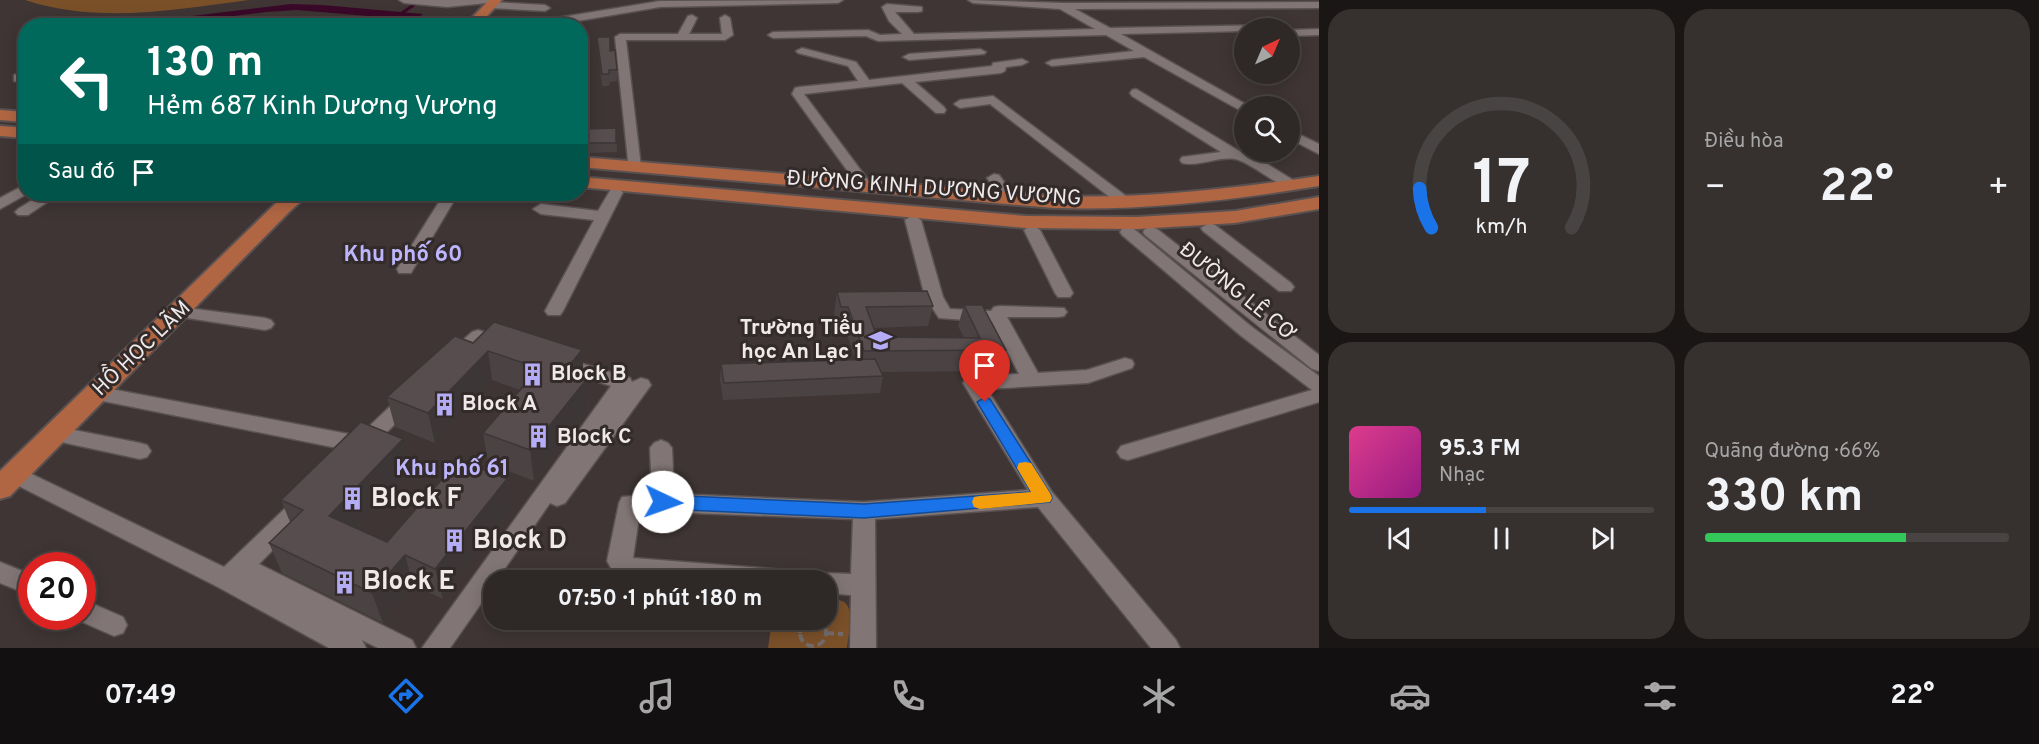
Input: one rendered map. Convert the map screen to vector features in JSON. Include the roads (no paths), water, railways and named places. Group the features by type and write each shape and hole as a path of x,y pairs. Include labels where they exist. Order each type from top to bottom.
{"main road":[{"path":"477,18 492,2"},
{"path":"0,131 18,132"},
{"name":"ĐƯỜNG KINH DƯƠNG VƯƠNG","path":"588,163 1026,222 1137,223 1235,218 1319,203"},
{"name":"ĐƯỜNG KINH DƯƠNG VƯƠNG","path":"588,170 634,171 867,188 909,206 1010,200 1125,202 1210,196 1319,181"},
{"name":"ĐƯỜNG KINH DƯƠNG VƯƠNG","path":"588,183 909,206 1032,230 1151,232 1248,226 1319,214"},
{"name":"ĐƯỜNG KINH DƯƠNG VƯƠNG","path":"588,190 909,206 1132,208 1215,202 1319,188"},
{"name":"HỒ HỌC LÃM","path":"8,481 180,312 287,201"}],"street":[{"path":"404,0 447,4 492,2 545,8"},
{"path":"568,18 649,5 782,0"},
{"path":"588,18 662,6 838,0"},
{"path":"973,0 1059,3 1319,4"},
{"path":"998,0 1059,3 1234,103"},
{"path":"910,36 893,19 888,8 918,9"},
{"path":"682,36 692,18"},
{"path":"634,171 620,37 726,36 725,18"},
{"path":"773,35 868,33 878,38 1234,28"},
{"path":"1300,33 1319,32"},
{"path":"963,36 999,67"},
{"path":"1126,42 1234,37"},
{"path":"802,51 852,64 865,82"},
{"path":"927,77 906,54 980,52"},
{"path":"1052,63 1146,53"},
{"path":"867,188 798,94 803,89 927,77 1022,62"},
{"path":"904,79 940,110"},
{"path":"1136,93 1234,154"},
{"path":"960,104 993,100 1125,202"},
{"path":"1300,140 1319,150"},
{"path":"1187,160 1234,154"},
{"path":"1254,162 1294,185"},
{"path":"994,178 1010,200"},
{"path":"554,311 616,192"},
{"path":"0,204 18,193"},
{"path":"23,212 41,201"},
{"path":"405,269 447,201"},
{"path":"909,206 934,297 945,314 998,317"},
{"path":"541,209 602,216"},
{"path":"1209,228 1286,287"},
{"path":"1032,230 1064,294"},
{"name":"ĐƯỜNG LÊ CƠ","path":"1128,232 1246,331 1319,387"},
{"name":"ĐƯỜNG LÊ CƠ","path":"1151,232 1319,365"},
{"path":"1032,380 998,317 1000,311 1058,312"},
{"path":"180,312 265,324"},
{"path":"437,374 478,336 522,350"},
{"path":"435,648 623,383 545,358"},
{"path":"1125,364 1088,376 973,383 1044,498 1167,648"},
{"path":"504,570 641,385"},
{"path":"346,460 420,390"},
{"path":"95,393 362,444"},
{"path":"1128,452 1319,395"},
{"path":"54,434 140,451"},
{"path":"661,448 663,502"},
{"path":"8,481 234,573 403,648"},
{"path":"234,573 322,485"},
{"path":"654,570 628,568 619,561 630,503 663,502 864,511 1044,498"},
{"path":"863,648 864,511"},
{"path":"0,572 18,580"},
{"path":"234,573 353,648"},
{"path":"837,584 862,585"},
{"path":"447,648 483,598"},
{"path":"96,617 114,625"}],"waterway":[{"path":"399,15 421,0"}],"place":[{"name":"Trường Tiểu học An Lạc 1","path":"881,340"},
{"name":"Block B","path":"533,374"},
{"name":"Block A","path":"444,404"},
{"name":"Block C","path":"539,437"},
{"name":"Block F","path":"353,499"},
{"name":"Block D","path":"455,541"},
{"name":"Block E","path":"345,582"}],"district":[{"name":"Khu phố 60","path":"403,255"},
{"name":"Khu phố 61","path":"452,469"}]}
